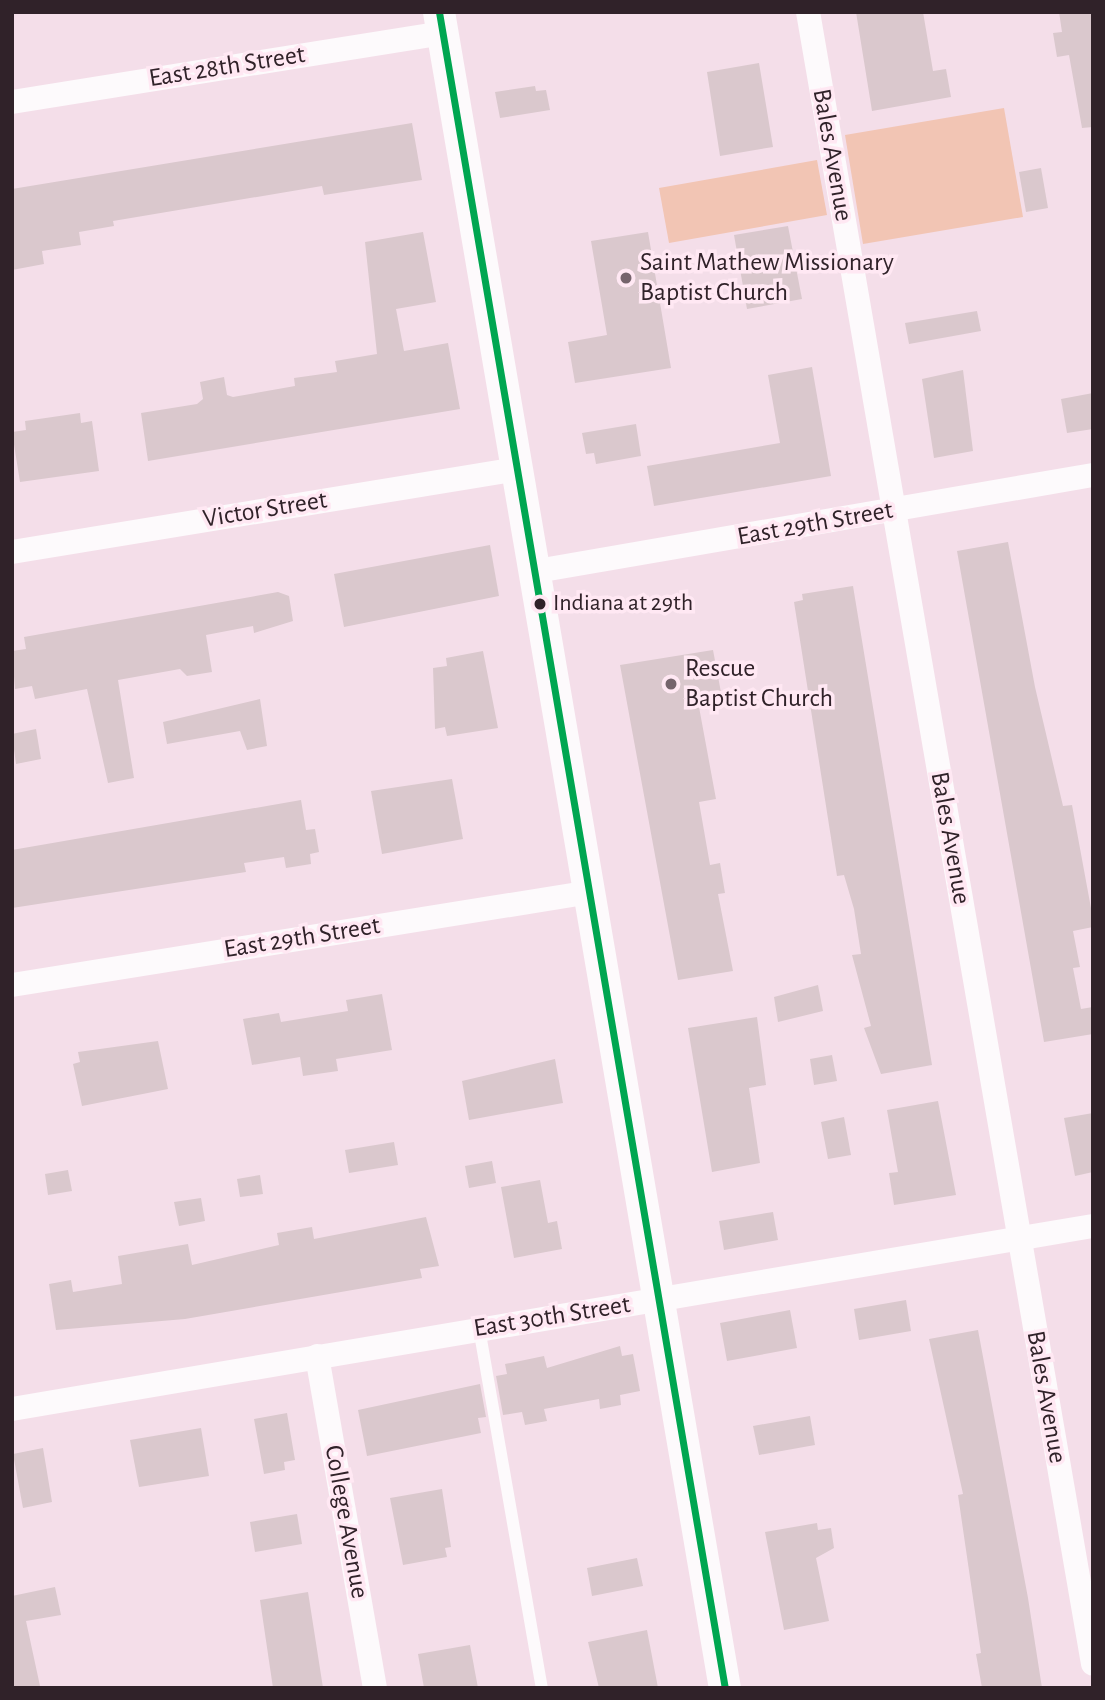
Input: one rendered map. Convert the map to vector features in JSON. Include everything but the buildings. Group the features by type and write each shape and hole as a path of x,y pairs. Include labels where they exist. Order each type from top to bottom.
{"street":[{"name":"Bales Avenue","path":"808,12 1093,1664"},
{"name":"East 28th Street","path":"12,102 440,23"},
{"path":"440,23 537,571 724,1688"},
{"name":"Victor Street","path":"12,552 518,469"},
{"name":"East 29th Street","path":"537,571 1093,475"},
{"name":"East 29th Street","path":"12,985 591,892"},
{"name":"East 30th Street","path":"12,1409 1093,1226"},
{"name":"College Avenue","path":"317,1356 375,1688"}],"lane":[{"path":"479,1328 542,1688"}],"shaded area":[{"path":"1004,108 1023,217 863,244 845,135"},
{"path":"817,160 827,215 669,243 659,188"}],"transit line":[{"path":"439,12 725,1688"}],"place":[{"name":"Saint Mathew Missionary Baptist Church","path":"626,278"},
{"name":"Indiana at 29th","path":"540,604"},
{"name":"Rescue Baptist Church","path":"671,684"}]}
